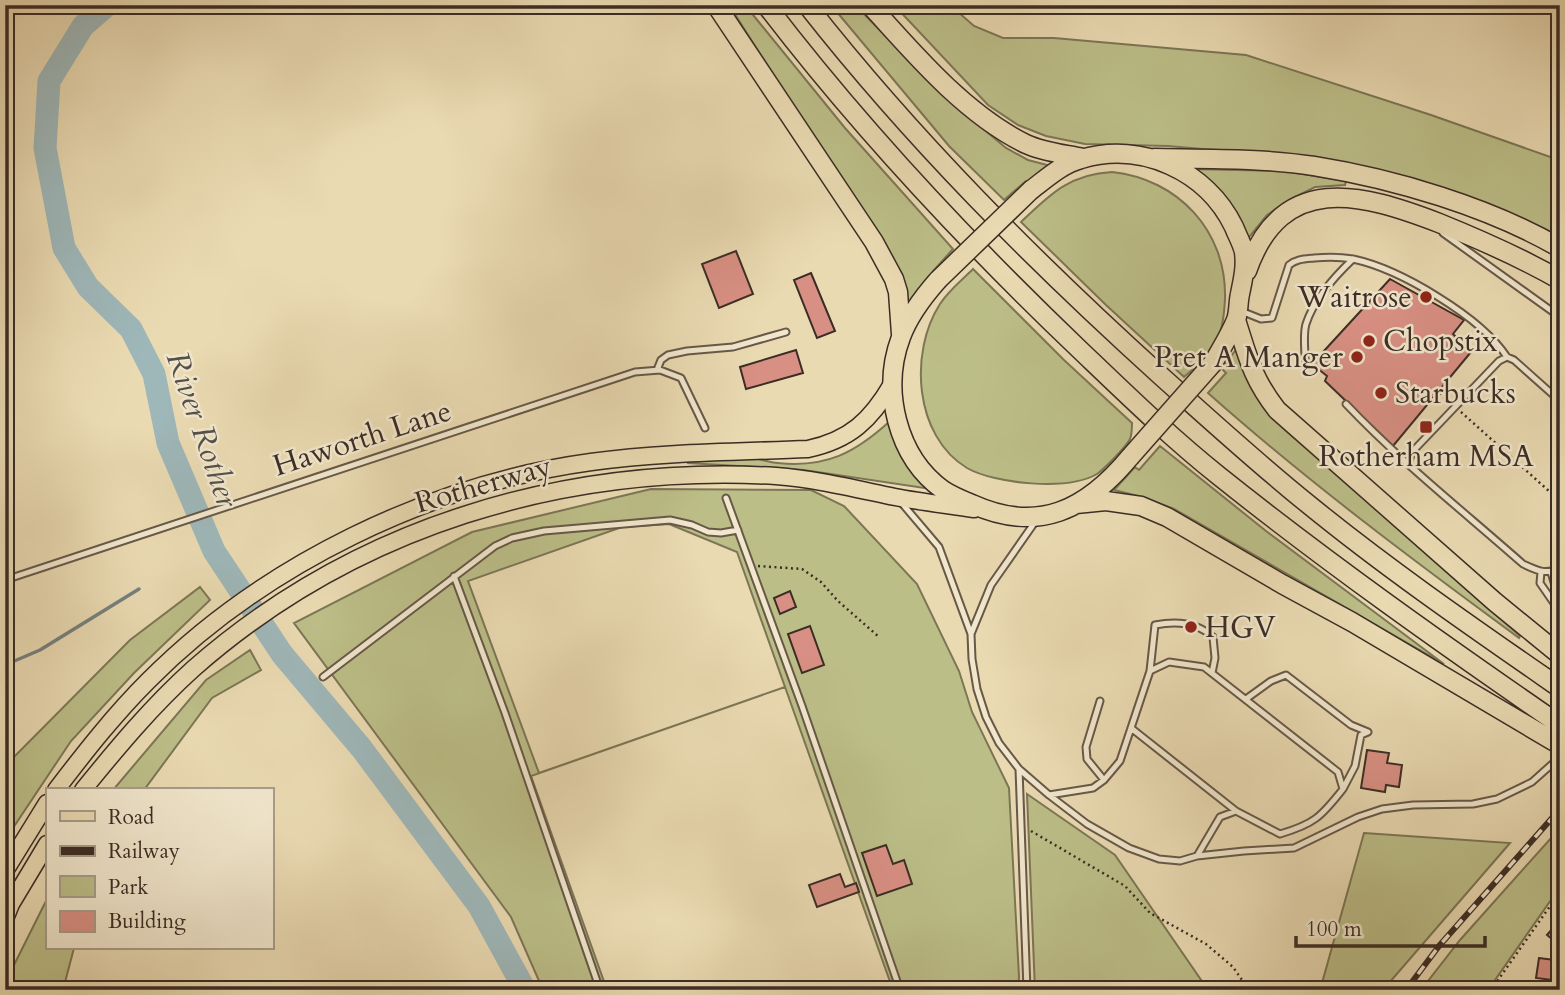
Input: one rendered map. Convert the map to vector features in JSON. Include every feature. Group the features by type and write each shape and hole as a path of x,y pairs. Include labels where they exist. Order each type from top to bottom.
{"highway":[{"path":"716,5 808,142 894,279 898,292 901,334 892,384 901,435 921,470 943,491 987,511 1009,518 1039,517 1059,512 1076,504 1114,476 1213,363 1237,315 1245,277 1268,229 1287,212 1311,201 1327,197 1374,201 1497,246 1560,280"},
{"path":"765,5 820,76 897,162 1022,295 1119,387 1217,474 1333,564 1560,725"},
{"path":"807,5 840,47 990,214 1082,305 1310,506 1452,613 1560,688"},
{"path":"870,5 947,86 997,126 1026,144 1083,158 1128,154 1154,158 1313,166 1472,207 1538,235 1560,248"},
{"path":"901,334 917,304 938,280 1031,190 1049,176 1083,158"},
{"path":"1154,158 1197,180 1225,209 1244,251 1245,277"},
{"path":"1237,315 1252,371 1261,389 1277,410 1494,602 1560,655"},
{"path":"1076,504 1105,501 1140,506 1167,516 1560,745"}],"main road":[{"name":"Rotherway","path":"58,788 95,738 148,680 219,619 266,586 362,531 430,503 489,483 550,469 593,462 822,446 845,437 859,427 881,404 892,384"},
{"name":"Rotherway","path":"85,788 126,737 193,669 277,605 355,559 431,525 499,504 580,485 720,474 779,476 835,483 896,497 987,511"},
{"path":"5,871 46,805"},
{"path":"5,919 46,846"}],"lane":[{"path":"1424,218 1483,264 1560,317"},
{"path":"1237,315 1272,318 1289,265 1296,260 1324,257 1353,259 1397,276 1464,313 1498,343 1507,356 1560,401"},
{"path":"1305,359 1306,326 1317,299 1353,259"},
{"path":"705,428 681,378 670,372 657,370 661,360 668,355 733,346 786,332"},
{"path":"1407,464 1413,451 1499,361 1507,356"},
{"name":"Haworth Lane","path":"5,580 635,372 657,370"},
{"path":"1346,404 1407,464 1522,564 1541,572 1552,572 1560,567"},
{"path":"896,497 939,547 971,634 975,679 986,717 999,743 1019,769 1049,795 1087,824 1129,848 1159,859 1180,861 1197,856 1294,848 1358,817 1382,809 1413,805 1473,804 1497,799 1532,782 1560,757"},
{"path":"726,498 900,990"},
{"path":"971,634 996,577 1039,517"},
{"path":"323,677 454,576 495,546 512,538 544,531 670,520 708,532 738,530"},
{"path":"1541,572 1540,583 1560,612"},
{"path":"1552,572 1556,589 1560,592"},
{"path":"454,576 505,713 600,990"},
{"path":"1049,795 1093,788 1104,780 1120,761 1150,671 1155,625 1177,621 1207,631 1213,637 1215,658 1212,673"},
{"path":"1150,671 1169,662 1204,667 1338,772 1343,789"},
{"path":"1131,728 1236,811 1280,834 1306,827 1327,810 1343,789 1354,766 1361,735 1368,732 1351,724 1286,675 1271,681 1246,699"},
{"path":"1100,701 1086,747 1087,759 1104,780"},
{"path":"1019,769 1027,990"},
{"path":"1197,856 1220,817 1236,811"}],"path":[{"path":"1440,393 1560,502"},
{"path":"751,565 802,569 821,582 879,638"},
{"path":"1021,825 1125,886 1150,913 1206,944 1233,967 1249,990"},
{"path":"1491,990 1560,892"},
{"path":"1498,979 1502,990"}],"green space":[{"path":"729,5 745,5 845,128 953,249 933,271 936,276 907,309 884,249"},
{"path":"831,5 855,5 950,101 1006,148 1028,160 1051,166 1030,185 1026,181 1004,200 949,146"},
{"path":"894,5 950,5 974,26 1003,38 1054,38 1246,55 1559,160 1560,240 1296,157 1168,146 1085,144 1046,136 1018,125 988,105"},
{"path":"1190,169 1284,171 1346,181 1345,185 1315,187 1289,200 1267,215 1246,241"},
{"path":"1112,172 1158,185 1177,197 1208,231 1217,251 1223,274 1225,299 1222,326 1208,354 1184,377 1021,222 1051,194 1072,181"},
{"path":"973,269 1132,423 1128,442 1097,474 1084,479 1051,484 995,478 967,468 949,454 936,436 927,415 922,392 924,345 940,304"},
{"path":"1237,348 1244,370 1255,390 1282,427 1520,636 1519,638 1322,489 1208,393 1226,373 1222,369"},
{"path":"890,421 931,489 804,470 687,463 739,457 778,463 811,463 852,450"},
{"path":"1160,446 1266,531 1444,664 1174,509 1114,490 1135,467 1139,470"},
{"path":"651,489 811,490 844,506 917,584 959,671 972,712 1009,788 1018,990 893,990 785,687 531,776 607,990 543,990 511,917 294,623 472,532","holes":["669,524 737,552 785,687 539,773 468,581 622,527"]},
{"path":"200,587 210,600 134,673 71,741 5,840 5,766 130,640"},
{"path":"250,650 261,670 212,698 145,788 115,788 206,680"},
{"path":"1027,794 1115,855 1208,990 1035,990"},
{"path":"1560,828 1560,887 1488,990 1421,990 1460,940"},
{"path":"1364,833 1510,843 1383,990 1318,990 1322,983"},
{"path":"46,901 46,950 73,950 63,990 13,990 13,967"}],"building":[{"path":"736,251 753,294 719,308 702,264"},
{"path":"811,273 835,331 817,338 794,280"},
{"path":"1390,279 1464,320 1453,334 1471,352 1393,446 1325,381 1327,376 1312,364"},
{"path":"796,350 803,373 746,389 740,367"},
{"path":"790,591 796,607 780,614 774,598"},
{"path":"810,626 824,665 802,673 788,634"},
{"path":"1367,750 1389,753 1387,763 1402,765 1399,787 1386,785 1385,792 1361,788"},
{"path":"886,845 893,864 904,860 912,884 877,896 862,853"},
{"path":"840,874 845,887 856,883 859,892 817,907 809,885"},
{"path":"1560,920 1560,945 1559,945 1547,935"},
{"path":"1539,958 1555,960 1552,980 1536,978"}],"waterway":[{"name":"River Rother","path":"107,5 83,26 49,81 45,148 64,248 88,287 131,329 154,374 168,443 214,551 282,654 362,749 479,906 525,990"},
{"path":"5,665 40,650 139,589"}],"railway":[{"path":"1406,990 1439,946 1560,809"}],"place":[{"name":"Waitrose","path":"1426,297"},
{"name":"Chopstix","path":"1369,341"},
{"name":"Pret A Manger","path":"1357,357"},
{"name":"Starbucks","path":"1381,393"},
{"name":"Rotherham MSA","path":"1426,427"},
{"name":"HGV","path":"1191,627"}]}
